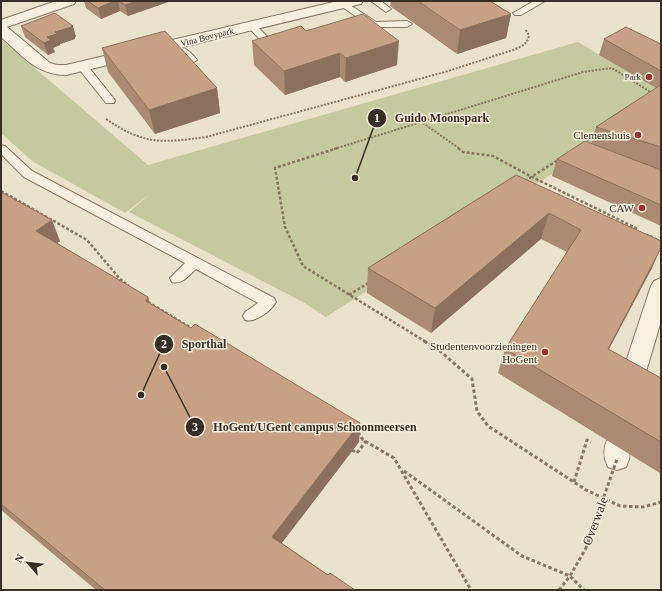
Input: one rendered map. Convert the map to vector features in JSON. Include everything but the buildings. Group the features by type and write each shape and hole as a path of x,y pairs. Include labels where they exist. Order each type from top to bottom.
{"street":[{"path":"1,25 69,1"},
{"name":"Vina Bovypark","path":"1,29 44,66 60,70 83,67 350,2"},
{"path":"628,392 661,286"}],"lane":[{"path":"375,1 386,9"},
{"path":"518,13 541,1"},
{"path":"350,2 365,20 374,25"},
{"path":"360,30 374,25 407,24"},
{"path":"252,26 276,51 286,52"},
{"path":"163,48 178,48 184,51 192,60"},
{"path":"83,67 110,101"},
{"path":"1,148 28,174 268,302 250,316"},
{"path":"176,278 195,262"}],"path":[{"path":"106,118 128,134 149,141 174,142 206,137 445,72 513,50 524,45 529,38 528,32 520,25"},
{"path":"657,96 612,68 583,72 275,168 285,227 303,266 440,352 472,380 477,411 488,426 586,490 620,506 643,507 661,502"},
{"path":"422,122 463,152 493,156 532,177 636,228 633,233"},
{"path":"578,147 598,134"},
{"path":"525,181 565,156"},
{"path":"1,191 88,240 120,279 130,287"},
{"path":"644,241 648,235 661,242"},
{"path":"349,295 375,278"},
{"path":"145,300 199,332"},
{"path":"357,430 366,441 394,458 472,590"},
{"path":"574,482 587,440"},
{"path":"352,450 358,453 366,441"},
{"name":"Overwale","path":"559,590 570,576 586,548 617,453"},
{"path":"402,470 522,556 570,576 584,590"}],"green space":[{"path":"1,39 148,165 578,42 661,91 579,158 514,197 326,317 303,302 129,212 150,194 125,213 32,161 1,133"}],"place":[{"name":"Park","path":"649,77"},
{"name":"Clemenshuis","path":"638,135"},
{"name":"Guido Moonspark","path":"355,178"},
{"name":"CAW","path":"642,208"},
{"name":"Studentenvoorzieningen HoGent","path":"545,352"},
{"name":"HoGent/UGent campus Schoonmeersen","path":"164,367"},
{"name":"Sporthal","path":"141,395"}]}
